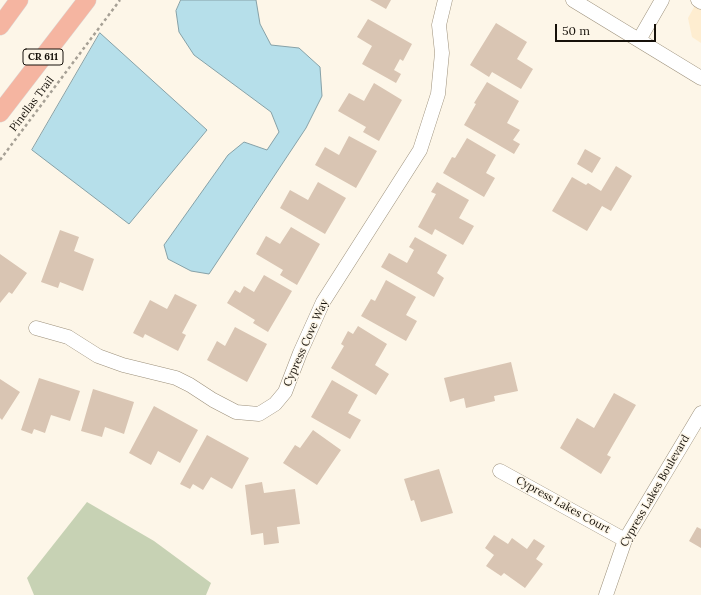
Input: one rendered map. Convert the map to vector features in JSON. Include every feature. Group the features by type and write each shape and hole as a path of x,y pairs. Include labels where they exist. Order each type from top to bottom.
{"main road":[{"path":"0,26 19,0"},
{"name":"CR 611","path":"0,113 87,0"}],"street":[{"name":"Cypress Cove Way","path":"36,328 68,337 98,356 123,365 176,378 236,412 259,414 275,404 285,392 300,353 323,302 420,150 438,94 442,53 439,25 444,0"},
{"path":"573,0 701,78"},
{"path":"639,40 662,0"},
{"name":"Cypress Lakes Boulevard","path":"606,595 625,540 701,412"},
{"name":"Cypress Lakes Court","path":"500,471 625,540"}],"path":[{"name":"Pinellas Trail","path":"0,160 120,0"}],"shaded area":[{"path":"698,0 701,0 701,43 692,37 688,18"}],"green space":[{"path":"87,502 154,541 211,583 206,595 34,595 27,578"}],"water":[{"path":"181,0 256,0 260,24 271,45 299,48 320,67 322,96 306,128 209,274 191,271 168,259 164,245 228,155 244,142 267,150 279,132 271,112 194,55 179,32 176,11"},
{"path":"100,33 207,130 129,224 32,150"}],"building":[{"path":"370,0 391,0 386,9"},
{"path":"368,19 412,44 403,61 400,59 394,70 401,74 396,83 362,64 372,46 357,37"},
{"path":"496,23 527,42 517,59 533,69 521,89 492,72 489,77 470,65"},
{"path":"487,82 519,101 507,123 520,130 513,140 520,144 514,154 464,125 476,104 474,103"},
{"path":"374,83 402,100 379,141 363,132 366,127 338,111 349,93 364,101"},
{"path":"349,136 377,151 356,188 315,165 325,147 339,155"},
{"path":"467,138 496,155 486,173 495,178 484,197 443,173 452,157 455,158"},
{"path":"585,149 601,158 592,173 577,164"},
{"path":"616,166 632,176 611,211 602,206 587,231 552,211 572,177 586,185 588,183 601,191"},
{"path":"318,182 346,198 325,234 280,208 290,190 308,200"},
{"path":"437,182 469,200 459,218 474,226 463,245 435,229 432,235 418,227 436,194 431,192"},
{"path":"291,227 320,244 297,285 280,275 283,270 256,254 266,236 280,244"},
{"path":"60,230 79,237 74,251 94,259 83,291 60,282 58,288 41,282"},
{"path":"415,237 447,255 437,273 444,278 434,297 381,267 389,253 407,263 414,250 409,247"},
{"path":"0,254 27,273 12,294 9,292 0,303"},
{"path":"264,275 292,291 268,332 253,323 255,320 227,303 235,290 240,293 244,286 254,292"},
{"path":"386,280 416,297 406,315 417,321 406,341 361,316 371,299 375,301"},
{"path":"175,294 197,305 182,333 186,335 178,351 145,334 143,338 133,333 150,300 167,309"},
{"path":"358,326 387,344 375,365 389,374 376,395 331,368 344,346 341,344 348,331 353,334"},
{"path":"235,327 267,344 247,382 207,360 217,341 225,346"},
{"path":"511,362 518,391 494,396 495,401 466,408 464,398 450,402 444,378"},
{"path":"39,378 80,391 70,421 51,415 45,433 34,429 32,434 21,430"},
{"path":"0,379 20,392 2,420 0,418"},
{"path":"332,380 358,395 348,413 361,420 350,439 311,417"},
{"path":"93,389 134,402 124,434 105,427 102,437 81,431"},
{"path":"614,393 636,405 607,455 611,457 601,474 560,448 577,418 594,428"},
{"path":"154,406 198,430 180,463 158,451 151,465 129,453"},
{"path":"313,430 341,450 317,485 283,463 295,445 300,448"},
{"path":"207,435 249,458 232,489 211,477 203,490 193,484 190,489 180,484"},
{"path":"439,469 453,513 421,522 414,500 411,501 404,479"},
{"path":"262,482 264,493 295,489 300,524 277,527 279,543 264,545 263,533 251,535 245,485"},
{"path":"697,527 701,529 701,548 689,541"},
{"path":"494,535 508,544 512,538 527,549 534,539 545,546 536,559 543,564 525,588 504,573 501,576 486,566 494,555 485,548"}]}
